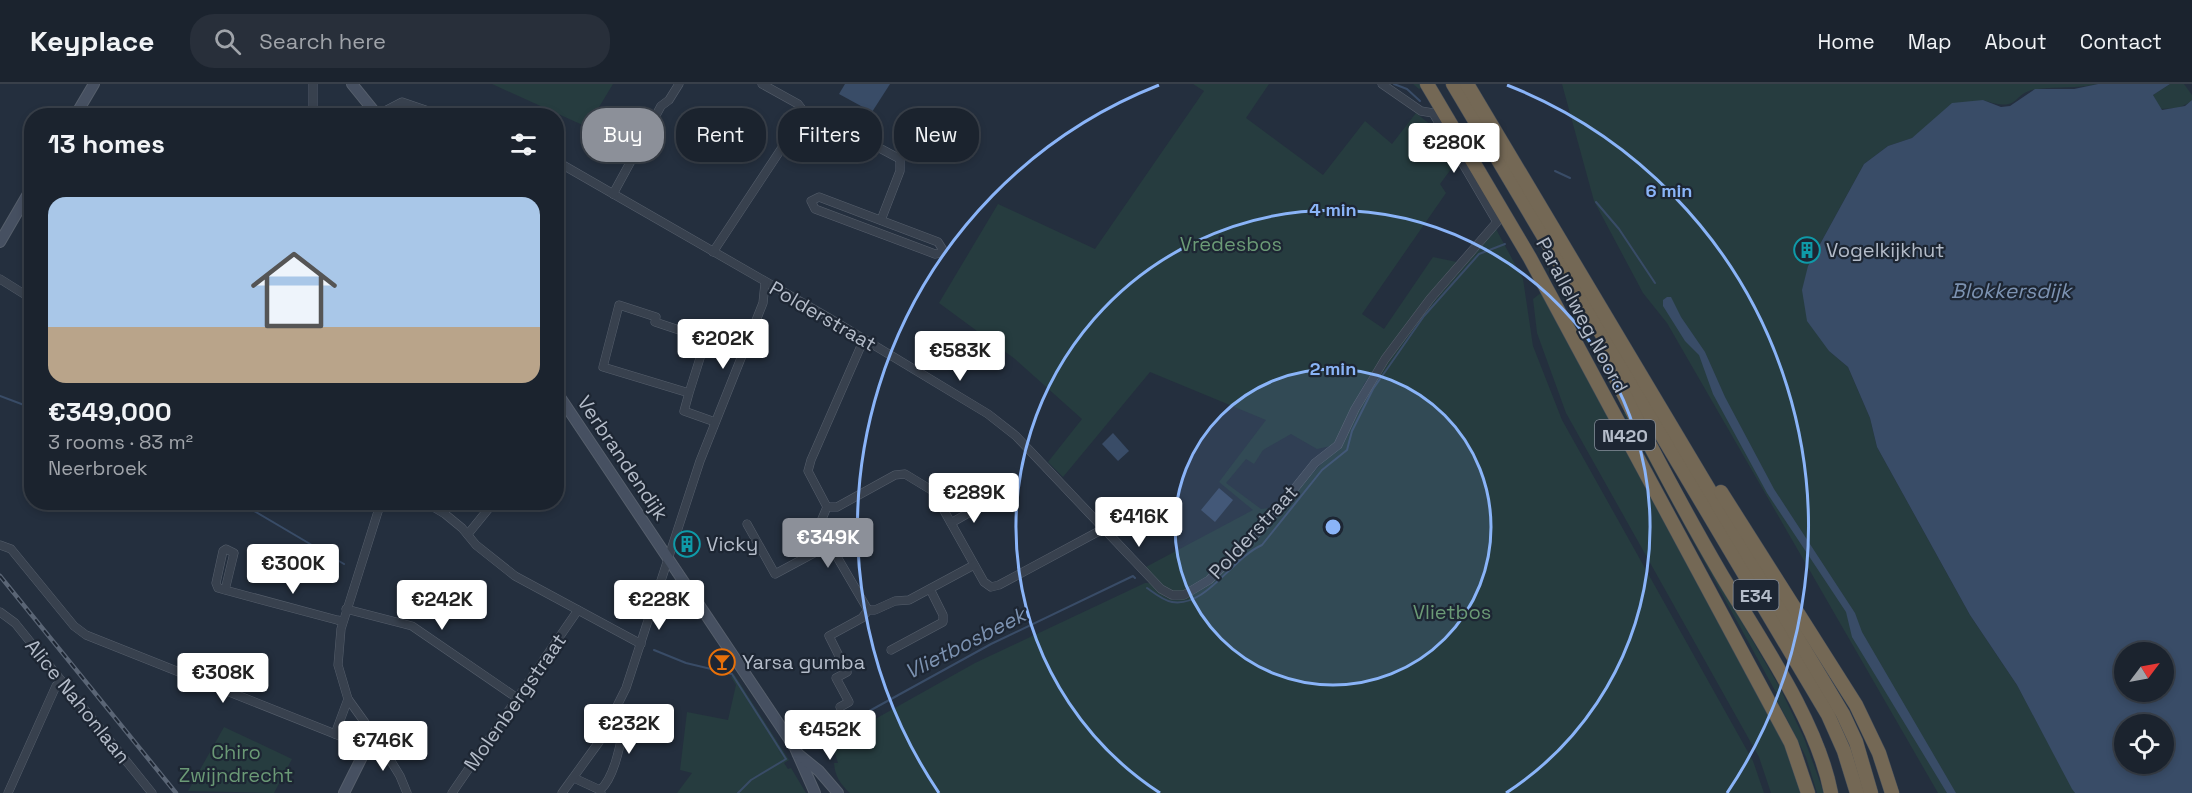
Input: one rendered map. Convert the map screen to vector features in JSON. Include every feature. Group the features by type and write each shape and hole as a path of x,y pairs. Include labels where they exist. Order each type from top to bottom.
{"highway":[{"name":"Parallelweg Noord","path":"1427,84 1530,258 1791,743 1808,793"},
{"name":"Parallelweg Noord","path":"1434,84 1534,253 1795,739 1814,793"},
{"name":"E34","path":"1453,84 1828,715 1844,751 1857,793"},
{"name":"E34","path":"1467,84 1843,714 1856,742 1871,793"},
{"path":"1571,286 1662,469 1797,704 1818,749 1831,793"},
{"path":"1662,409 1712,477 1856,705 1879,753 1892,793"}],"main road":[{"path":"80,108 93,84"},
{"path":"352,84 373,108"},
{"path":"0,242 24,207"},
{"name":"Verbrandendijk","path":"564,403 798,754 815,793"},
{"path":"344,793 369,743"},
{"name":"Verbrandendijk","path":"798,754 819,771 838,793"}],"street":[{"path":"313,84 313,108"},
{"path":"613,194 637,153 640,141 679,84"},
{"path":"762,84 801,108"},
{"name":"Polderstraat","path":"564,166 864,339 1002,425 1016,436 1167,593 1184,595 1209,580 1267,523 1315,463 1338,445 1355,410 1385,359 1430,299 1497,222 1433,113 1421,111 1382,84"},
{"path":"391,108 402,102 419,108"},
{"path":"881,220 901,167 896,155 882,148"},
{"path":"713,252 778,154"},
{"path":"819,197 881,220 938,242 943,250 941,254 935,254 815,209 811,201 819,197"},
{"path":"0,279 24,294"},
{"path":"562,793 599,742 626,688 715,422 763,303 765,283"},
{"path":"689,393 603,367 619,305 656,317 655,322 706,339 684,411 715,422"},
{"path":"827,507 811,478 809,465 864,339"},
{"path":"827,507 837,507 902,473 933,491 984,582 991,587 999,585 1103,529"},
{"path":"951,523 986,504"},
{"path":"827,507 819,526 868,610"},
{"path":"335,734 348,699 338,657 342,621 378,510"},
{"path":"438,510 468,534 476,545 515,576 641,644"},
{"path":"468,534 488,510"},
{"path":"747,524 775,574 829,545"},
{"path":"0,545 11,549 70,621 86,635 335,734 369,743 390,758 407,793"},
{"path":"225,590 234,553 226,549 223,551 216,583 218,588 225,590 342,621"},
{"path":"868,610 875,610 895,601 909,600 974,565"},
{"path":"656,600 669,587 676,586 689,590"},
{"path":"891,650 942,622 943,615 930,589"},
{"path":"346,609 409,625 517,698"},
{"name":"Molenbergstraat","path":"452,793 578,610"},
{"path":"840,707 849,702 836,678 848,672 829,636 862,618 868,610"},
{"name":"Alice Nahonlaan","path":"0,612 15,623 153,793"},
{"path":"10,792 56,686 61,681"},
{"path":"348,699 354,704 371,731"},
{"path":"574,778 600,792 609,779 628,709"}],"green space":[{"path":"492,84 613,84 598,108 582,108 582,125 564,117 564,108 545,108"},
{"name":"Vredesbos","path":"1193,84 1269,84 1246,118 1323,175 1365,121 1392,144 1416,113 1441,133 1457,161 1440,184 1446,193 1362,314 1384,329 1433,257 1457,262 1396,338 1364,384 1335,445 1317,449 1291,434 1263,450 1254,464 1246,459 1226,483 1261,509 1269,508 1272,512 1211,574 1183,591 1172,592 1160,585 1144,568 1253,510 1219,482 1266,420 1150,372 1063,477 1048,462 1082,419 1015,359 939,303 998,204 1095,249 1204,91"},
{"path":"1413,84 1424,84 1498,207 1776,722 1804,793 1771,793 1759,757 1566,413 1537,333 1533,299 1542,292 1423,87 1419,89"},
{"path":"1562,84 2098,84 2029,91 2005,105 1983,100 1912,138 1888,146 1864,164 1808,266 1829,351 1848,367 1870,418 1877,447 1970,615 2017,685 2075,793 1938,793 1667,323 1643,293 1594,201"},
{"path":"2170,84 2184,84 2192,95 2192,101 2179,108 2160,109 2153,95"},
{"name":"Vlietbos","path":"1496,229 1523,279 1533,346 1562,420 1753,761 1764,793 850,793 843,786 837,776 834,763 838,763 833,747 836,741 975,663 1145,583 1154,585 1164,596 1175,600 1187,597 1208,584 1328,457 1388,360 1417,321"},
{"path":"1529,235 1599,359 1677,510 1780,688 1804,738 1824,793 1817,793 1806,757 1777,700 1779,698 1623,413 1625,412"},
{"path":"734,674 789,760 784,763 788,769 791,768 806,793 677,793 692,773 680,770 687,712 728,720 736,685 731,677"},
{"name":"Chiro Zwijndrecht","path":"224,727 292,759 274,793 188,791"}],"water":[{"path":"845,84 890,84 875,108 865,108 839,94"},
{"name":"Blokkersdijk","path":"2098,84 2170,84 2153,95 2162,110 2185,106 2192,100 2192,793 2075,793 2017,685 1970,615 1877,447 1870,418 1848,367 1829,351 1807,321 1802,290 1808,266 1864,164 1888,146 1912,138 1952,103 1983,100 2001,107 2010,106 2035,89 2074,89"},
{"path":"1671,297 1681,317 1705,352 1725,397 1774,489 1855,613 1862,632 1956,793 1947,793 1852,637 1846,612 1767,493 1713,394 1699,355 1685,341 1663,306 1663,300"},
{"path":"1113,433 1129,451 1118,461 1102,444"},
{"path":"1219,488 1233,500 1215,522 1201,510"}],"waterway":[{"path":"1394,84 1407,89 1420,101"},
{"path":"1555,171 1570,178"},
{"name":"Vlietbosbeek","path":"1596,202 1619,229 1655,283"},
{"name":"Vlietbosbeek","path":"1147,588 1172,602 1184,602 1208,590 1240,560 1262,545 1322,470 1347,450 1352,431 1373,389 1424,316 1479,254 1505,244"},
{"path":"0,396 24,405"},
{"path":"253,510 344,564"},
{"name":"Vlietbosbeek","path":"813,742 991,644 1133,576 1135,578"},
{"path":"654,650 686,663 732,674 786,759 751,780 738,793"}],"railway":[{"path":"0,576 176,793"}],"place":[{"name":"Vogelkijkhut","path":"1807,250"},
{"name":"Vicky","path":"687,544"},
{"name":"Yarsa gumba","path":"722,662"}]}
